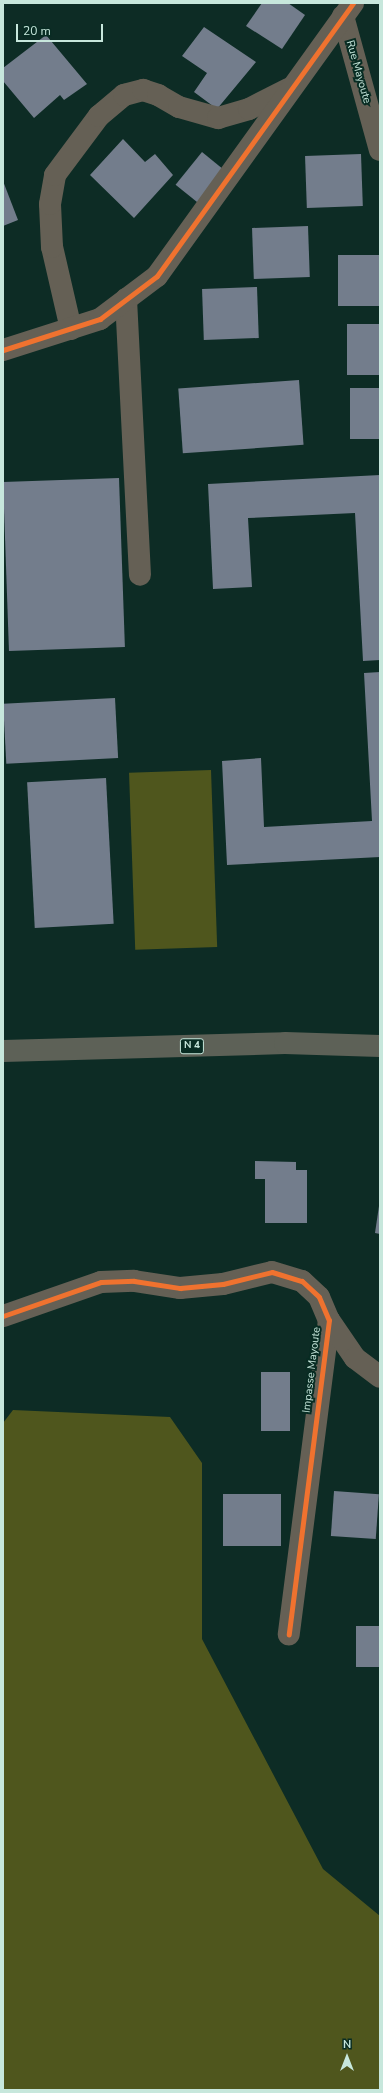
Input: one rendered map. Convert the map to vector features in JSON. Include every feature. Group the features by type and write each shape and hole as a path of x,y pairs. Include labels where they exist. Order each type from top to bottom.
{"main road":[{"name":"N 4","path":"3,1051 285,1043 380,1046"}],"street":[{"path":"3,350 71,329 100,318 157,276 348,10"},
{"name":"Rue Mayoute","path":"348,10 380,150"},
{"path":"71,329 52,247 50,204 55,175 99,116 124,95 143,90 158,95 179,108 218,118 249,109 292,88"},
{"path":"126,299 140,575"},
{"name":"Impasse Mayoute","path":"3,1316 101,1282 134,1281 180,1288 222,1284 272,1272 302,1281 319,1297 329,1320 289,1634"},
{"path":"329,1320 355,1358 380,1377"}],"green space":[{"path":"211,770 217,947 135,950 129,773"},
{"path":"13,1410 170,1417 202,1463 202,1639 323,1869 380,1916 380,2090 3,2090 3,1423"}],"building":[{"path":"262,3 288,3 305,15 282,49 246,26"},
{"path":"204,27 256,62 217,109 194,92 207,73 182,56"},
{"path":"46,35 87,84 64,100 60,95 34,118 3,81 3,68"},
{"path":"123,139 145,162 155,154 173,175 134,218 90,175"},
{"path":"202,152 227,172 200,205 176,185"},
{"path":"361,154 363,206 307,208 305,156"},
{"path":"3,181 18,220 3,226"},
{"path":"308,226 310,277 254,279 252,228"},
{"path":"338,255 380,255 380,306 338,306"},
{"path":"257,287 259,338 204,340 202,289"},
{"path":"347,324 380,324 380,375 347,375"},
{"path":"299,380 304,445 183,453 178,388"},
{"path":"350,388 380,388 380,439 350,439"},
{"path":"380,475 380,660 363,661 355,513 248,518 252,587 213,589 208,484"},
{"path":"119,478 125,647 9,651 3,482"},
{"path":"380,672 380,857 227,865 222,761 261,758 264,827 372,821 364,673"},
{"path":"115,698 118,758 6,764 3,704"},
{"path":"106,778 114,924 35,928 27,782"},
{"path":"255,1161 296,1162 296,1170 307,1170 307,1223 265,1223 265,1179 255,1179"},
{"path":"380,1206 380,1234 375,1233"},
{"path":"261,1372 290,1372 290,1431 261,1431"},
{"path":"334,1491 379,1494 376,1539 331,1536"},
{"path":"223,1494 281,1494 281,1546 223,1546"},
{"path":"356,1626 379,1626 379,1667 356,1667"}],"cycle path":[{"path":"3,350 100,319 157,276 353,3"},
{"path":"3,1316 101,1282 134,1281 180,1288 223,1284 272,1272 302,1281 319,1297 329,1320 289,1634"}]}
